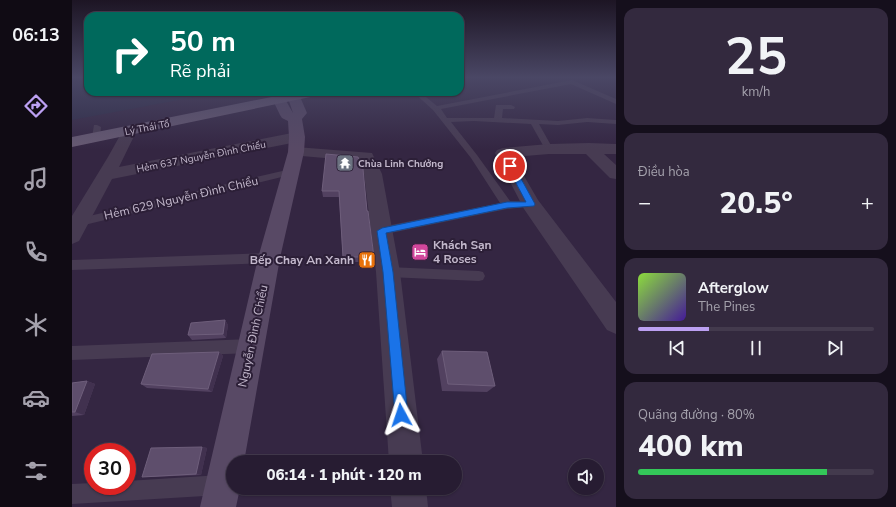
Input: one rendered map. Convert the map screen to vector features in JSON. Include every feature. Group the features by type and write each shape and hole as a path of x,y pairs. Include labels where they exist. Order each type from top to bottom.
{"main road":[{"name":"Lý Thái Tổ","path":"72,132 130,130 288,117 305,102"},
{"name":"Lý Thái Tổ","path":"72,142 96,132 288,117"},
{"name":"Nguyễn Đình Chiểu","path":"220,496 269,258 288,117"}],"street":[{"name":"Hẻm 637 Nguyễn Ðình Chiểu","path":"106,175 288,117 366,156 373,174 382,231"},
{"path":"74,228 120,153 130,130"},
{"path":"589,148 616,174"},
{"path":"616,148 549,149 503,153 531,204 616,322"},
{"path":"382,231 388,272 405,455"},
{"path":"409,495 410,507"}],"lane":[{"path":"428,102 436,108 474,157 507,205"},
{"path":"436,108 469,102"},
{"path":"498,120 499,107 511,107"},
{"name":"Hẻm 629 Nguyễn Ðình Chiểu","path":"74,228 288,117"},
{"path":"445,120 498,120 558,123 587,120 616,122"},
{"path":"534,122 549,149"},
{"path":"382,231 507,205 531,204"},
{"path":"72,265 269,258"},
{"path":"388,272 478,276"},
{"path":"72,353 251,346"},
{"path":"72,494 220,496"}],"shaded area":[{"path":"72,102 170,102 72,120"}],"building":[{"path":"326,154 358,157 363,169 367,211 374,257 343,257 339,191 322,191"},
{"path":"225,320 223,334 188,335 191,323"},
{"path":"442,351 487,352 495,386 448,384"},
{"path":"219,352 208,389 141,384 152,354"},
{"path":"87,381 75,412 72,412 72,383"},
{"path":"202,447 196,474 142,477 151,448"}],"place":[{"name":"Chùa Linh Chưởng","path":"345,163"},
{"name":"Khách Sạn 4 Roses","path":"420,252"},
{"name":"Bếp Chay An Xanh","path":"367,260"}],"route":[{"path":"401,415 388,272 382,231 507,205 531,204 510,166"}]}
